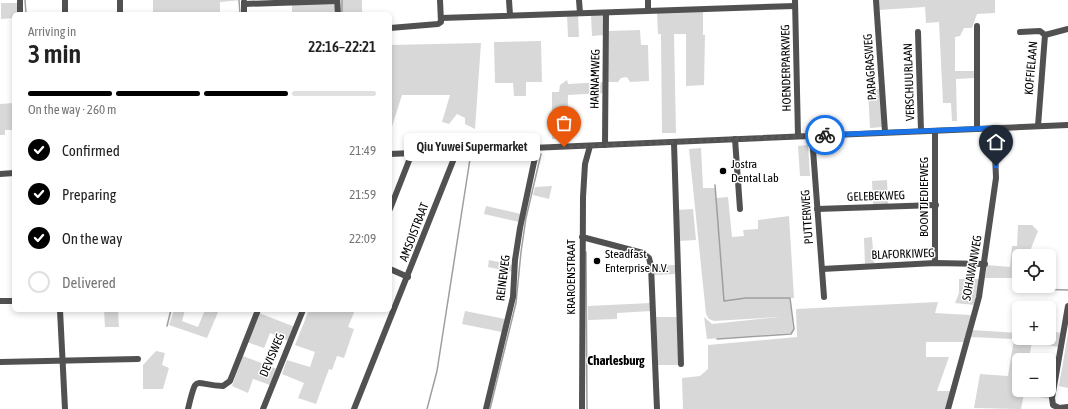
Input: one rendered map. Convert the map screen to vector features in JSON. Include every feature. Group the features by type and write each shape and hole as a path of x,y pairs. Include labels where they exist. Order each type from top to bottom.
{"street":[{"path":"20,0 20,12"},
{"path":"65,0 65,12"},
{"path":"120,0 120,12"},
{"path":"392,28 433,26 441,22 440,0"},
{"path":"509,0 510,16"},
{"path":"579,0 580,13"},
{"path":"648,0 648,10"},
{"path":"721,0 721,8"},
{"name":"PARAGRASWEG","path":"876,0 885,132"},
{"path":"244,2 338,1 338,12"},
{"path":"441,18 721,8 795,3"},
{"name":"HOENDERPARKWEG","path":"795,3 798,136"},
{"name":"HARNAMWEG","path":"605,145 606,12"},
{"path":"976,26 977,129"},
{"name":"KOFFIELAAN","path":"1038,126 1045,35 1068,29"},
{"path":"1020,32 1040,31 1045,35"},
{"name":"VERSCHUURLAAN","path":"918,32 921,131"},
{"path":"392,154 1068,125"},
{"name":"SOHAWANWEG","path":"948,409 979,297 985,264 996,178 994,128"},
{"name":"BOONTJEDIEFWEG","path":"935,131 936,263"},
{"name":"PUTTERWEG","path":"812,136 824,297"},
{"path":"735,140 740,208"},
{"path":"674,142 681,364"},
{"name":"KRAROENSTRAAT","path":"582,409 583,189 590,146"},
{"name":"REINEWEG","path":"486,409 513,298 515,260 520,228 537,148"},
{"name":"AMSOISTRAAT","path":"354,409 457,151"},
{"path":"392,203 412,153"},
{"path":"0,174 12,173"},
{"name":"GELEBEKWEG","path":"817,209 936,205"},
{"path":"582,237 643,253 649,258 651,266 657,409"},
{"name":"BLAFORKIWEG","path":"822,268 936,263 985,264"},
{"path":"392,270 408,276"},
{"path":"0,301 12,301"},
{"path":"1068,306 1052,398 1053,405 1059,408 1068,407"},
{"path":"60,312 65,409"},
{"path":"188,409 193,388 198,383 202,382 223,386 230,381 257,312"},
{"name":"DEVISWEG","path":"262,409 302,312"},
{"path":"0,362 138,359"}],"shaded area":[{"path":"153,0 242,0 220,2 220,12 153,12"},
{"path":"340,0 362,0 362,12 340,12"},
{"path":"878,0 995,0 995,13 977,14 972,28 964,28 960,36 955,37 955,71 974,71 974,78 956,79 957,121 952,121 951,103 943,103 939,22 926,23 925,7 879,10"},
{"path":"1,3 17,3 18,12 12,12 12,18 1,19"},
{"path":"292,3 334,3 336,12 292,12"},
{"path":"703,11 703,35 705,35 704,85 686,86 686,34 674,34 676,133 662,133 661,34 658,34 657,13"},
{"path":"567,15 578,15 579,37 568,37"},
{"path":"591,15 603,15 604,35 592,36"},
{"path":"640,30 641,45 648,45 649,81 630,82 627,77 621,78 618,82 608,82 608,31"},
{"path":"541,41 542,82 526,82 526,96 514,96 513,83 495,83 494,42"},
{"path":"481,43 475,129 465,124 465,118 457,114 449,124 442,122 450,95 402,95 392,127 392,45"},
{"path":"567,80 568,84 604,82 604,93 568,95 567,139 552,139 552,92 559,92 560,85"},
{"path":"880,89 882,127 870,128 868,90"},
{"path":"12,103 12,130 5,130 5,135 0,135 0,104"},
{"path":"808,145 810,176 800,176 798,146"},
{"path":"701,148 703,188 715,188 716,198 728,197 732,237 744,236 743,230 758,229 758,220 789,216 794,298 790,298 793,329 791,333 707,339 704,317 712,324 779,317 714,321 709,319 706,314 689,149"},
{"path":"887,180 888,204 873,205 872,181"},
{"path":"552,186 549,199 533,195 535,187"},
{"path":"486,206 521,214 519,222 484,214"},
{"path":"693,209 696,240 678,241 676,210"},
{"path":"1018,225 1032,225 1038,231 1031,249 1012,249 1012,278 985,278 987,265 1010,267 1012,246 1017,246"},
{"path":"872,237 874,264 865,265 864,238"},
{"path":"489,260 513,265 513,272 488,267"},
{"path":"675,265 675,274 655,275 655,266"},
{"path":"959,279 980,279 975,305 955,303 959,293"},
{"path":"938,302 935,313 971,315 964,342 926,342 926,357 949,357 937,391 950,391 945,409 683,409 682,378 700,376 708,369 708,345 797,337 796,309"},
{"path":"651,303 652,311 617,313 617,319 588,320 588,306"},
{"path":"465,311 505,319 502,332 462,324"},
{"path":"104,312 118,312 119,327 105,327"},
{"path":"173,312 184,312 182,321 198,327 204,312 218,312 207,338 169,325"},
{"path":"308,312 354,312 348,327 354,329 344,358 337,356 332,370 329,369 316,404 298,398 304,383 282,374 287,360 310,367 315,352 295,345"},
{"path":"259,313 295,327 289,341 270,333 264,348 247,342"},
{"path":"656,317 677,317 680,365 658,365"},
{"path":"972,330 1012,333 1012,339 970,337"},
{"path":"1056,332 1060,333 1058,347 1048,345 1056,345"},
{"path":"1068,333 1068,388 1059,386"},
{"path":"1013,345 1031,345 1030,353 1012,353 1012,397 1023,397 1021,409 974,408 980,374 1008,376"},
{"path":"156,351 165,353 162,365 169,368 163,389 143,389 143,365"},
{"path":"243,356 277,369 270,385 253,379 248,393 232,386"},
{"path":"1040,397 1050,397 1050,399"}],"waterway":[{"path":"25,0 26,12"},
{"path":"239,0 240,12"},
{"path":"342,0 342,12"},
{"path":"490,409 516,303 526,218 541,154"},
{"path":"427,409 437,371 470,159"},
{"path":"715,185 724,301 746,298 790,298 794,329 791,334 717,339"},
{"path":"586,252 587,409"},
{"path":"1056,290 1068,290"},
{"path":"167,326 170,312"}],"way so far":[{"path":"564,147 825,135"}],"place":[{"name":"Qiu Yuwei Supermarket","path":"564,147"},
{"name":"Jostra Dental Lab","path":"723,171"},
{"name":"Steadfast Enterprise N.V.","path":"597,261"}],"district":[{"name":"Charlesburg","path":"616,360"}],"route":[{"path":"825,135 994,128 996,166"}]}
